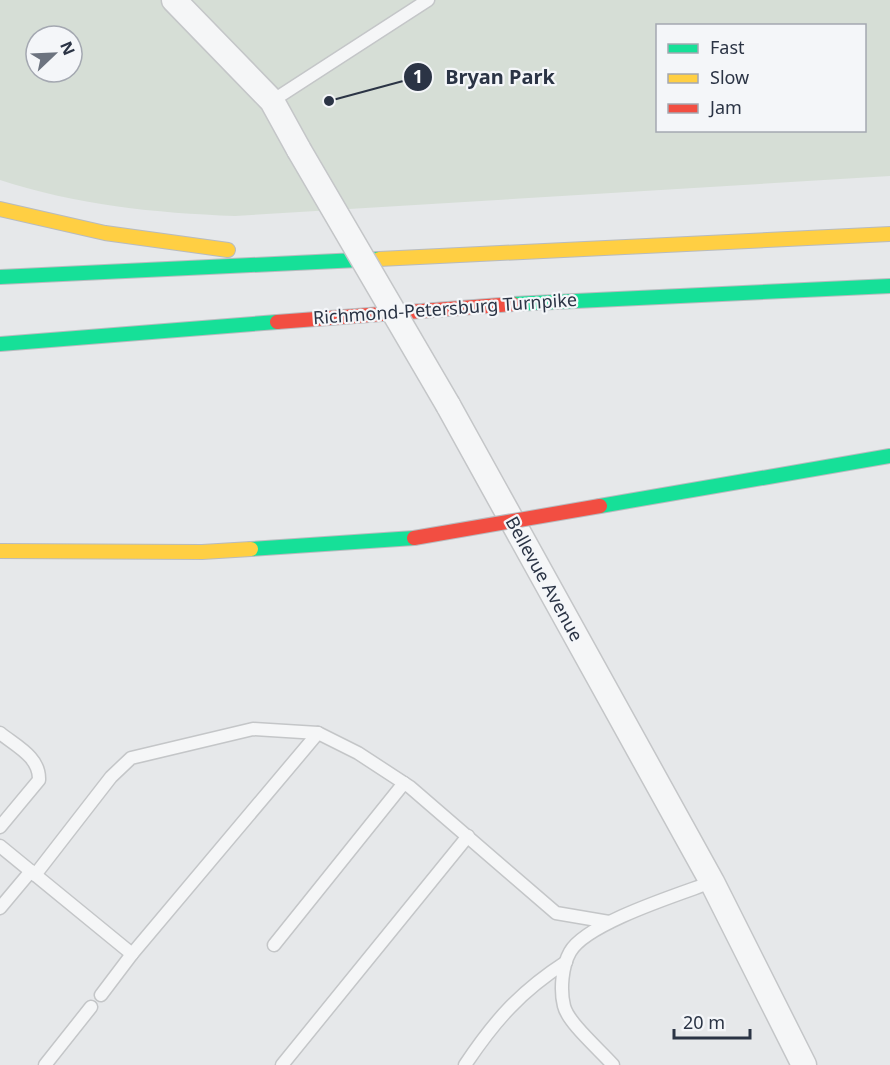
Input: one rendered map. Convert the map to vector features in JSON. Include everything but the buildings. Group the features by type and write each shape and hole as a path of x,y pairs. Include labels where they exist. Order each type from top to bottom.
{"highway":[{"path":"0,208 105,233 304,261"},
{"path":"0,277 890,234"},
{"name":"Richmond-Petersburg Turnpike","path":"0,344 362,314 675,294 890,286"},
{"path":"0,550 202,552 414,538 890,456"}],"street":[{"name":"Bellevue Avenue","path":"174,0 272,101 448,405 712,882 804,1065"}],"lane":[{"path":"272,101 428,0"},
{"path":"0,908 33,873 111,777 131,758 253,729 318,734 358,753 404,783 556,913 609,922"},
{"path":"0,733 36,761 39,780 0,827"},
{"path":"101,996 132,954 318,734"},
{"path":"274,945 404,783"},
{"path":"287,1063 468,836"},
{"path":"0,846 132,954"},
{"path":"614,1065 580,1030 564,1007 563,970 570,950 609,922 712,882"},
{"path":"465,1065 489,1029 533,983 566,962"},
{"path":"45,1065 91,1007"}],"shaded area":[{"path":"0,0 890,0 890,176 235,216 146,210 58,196 0,180"}],"traffic: fast":[{"path":"0,277 379,259"},
{"path":"513,304 890,286"},
{"path":"0,344 277,322"},
{"path":"600,506 890,456"},
{"path":"251,549 414,538"}],"traffic: slow":[{"path":"0,209 105,233 228,250"},
{"path":"379,259 890,234"},
{"path":"0,551 202,552 251,549"}],"traffic: jam":[{"path":"277,322 513,304"},
{"path":"414,538 600,506"}],"place":[{"name":"Bryan Park","path":"329,101"}]}
